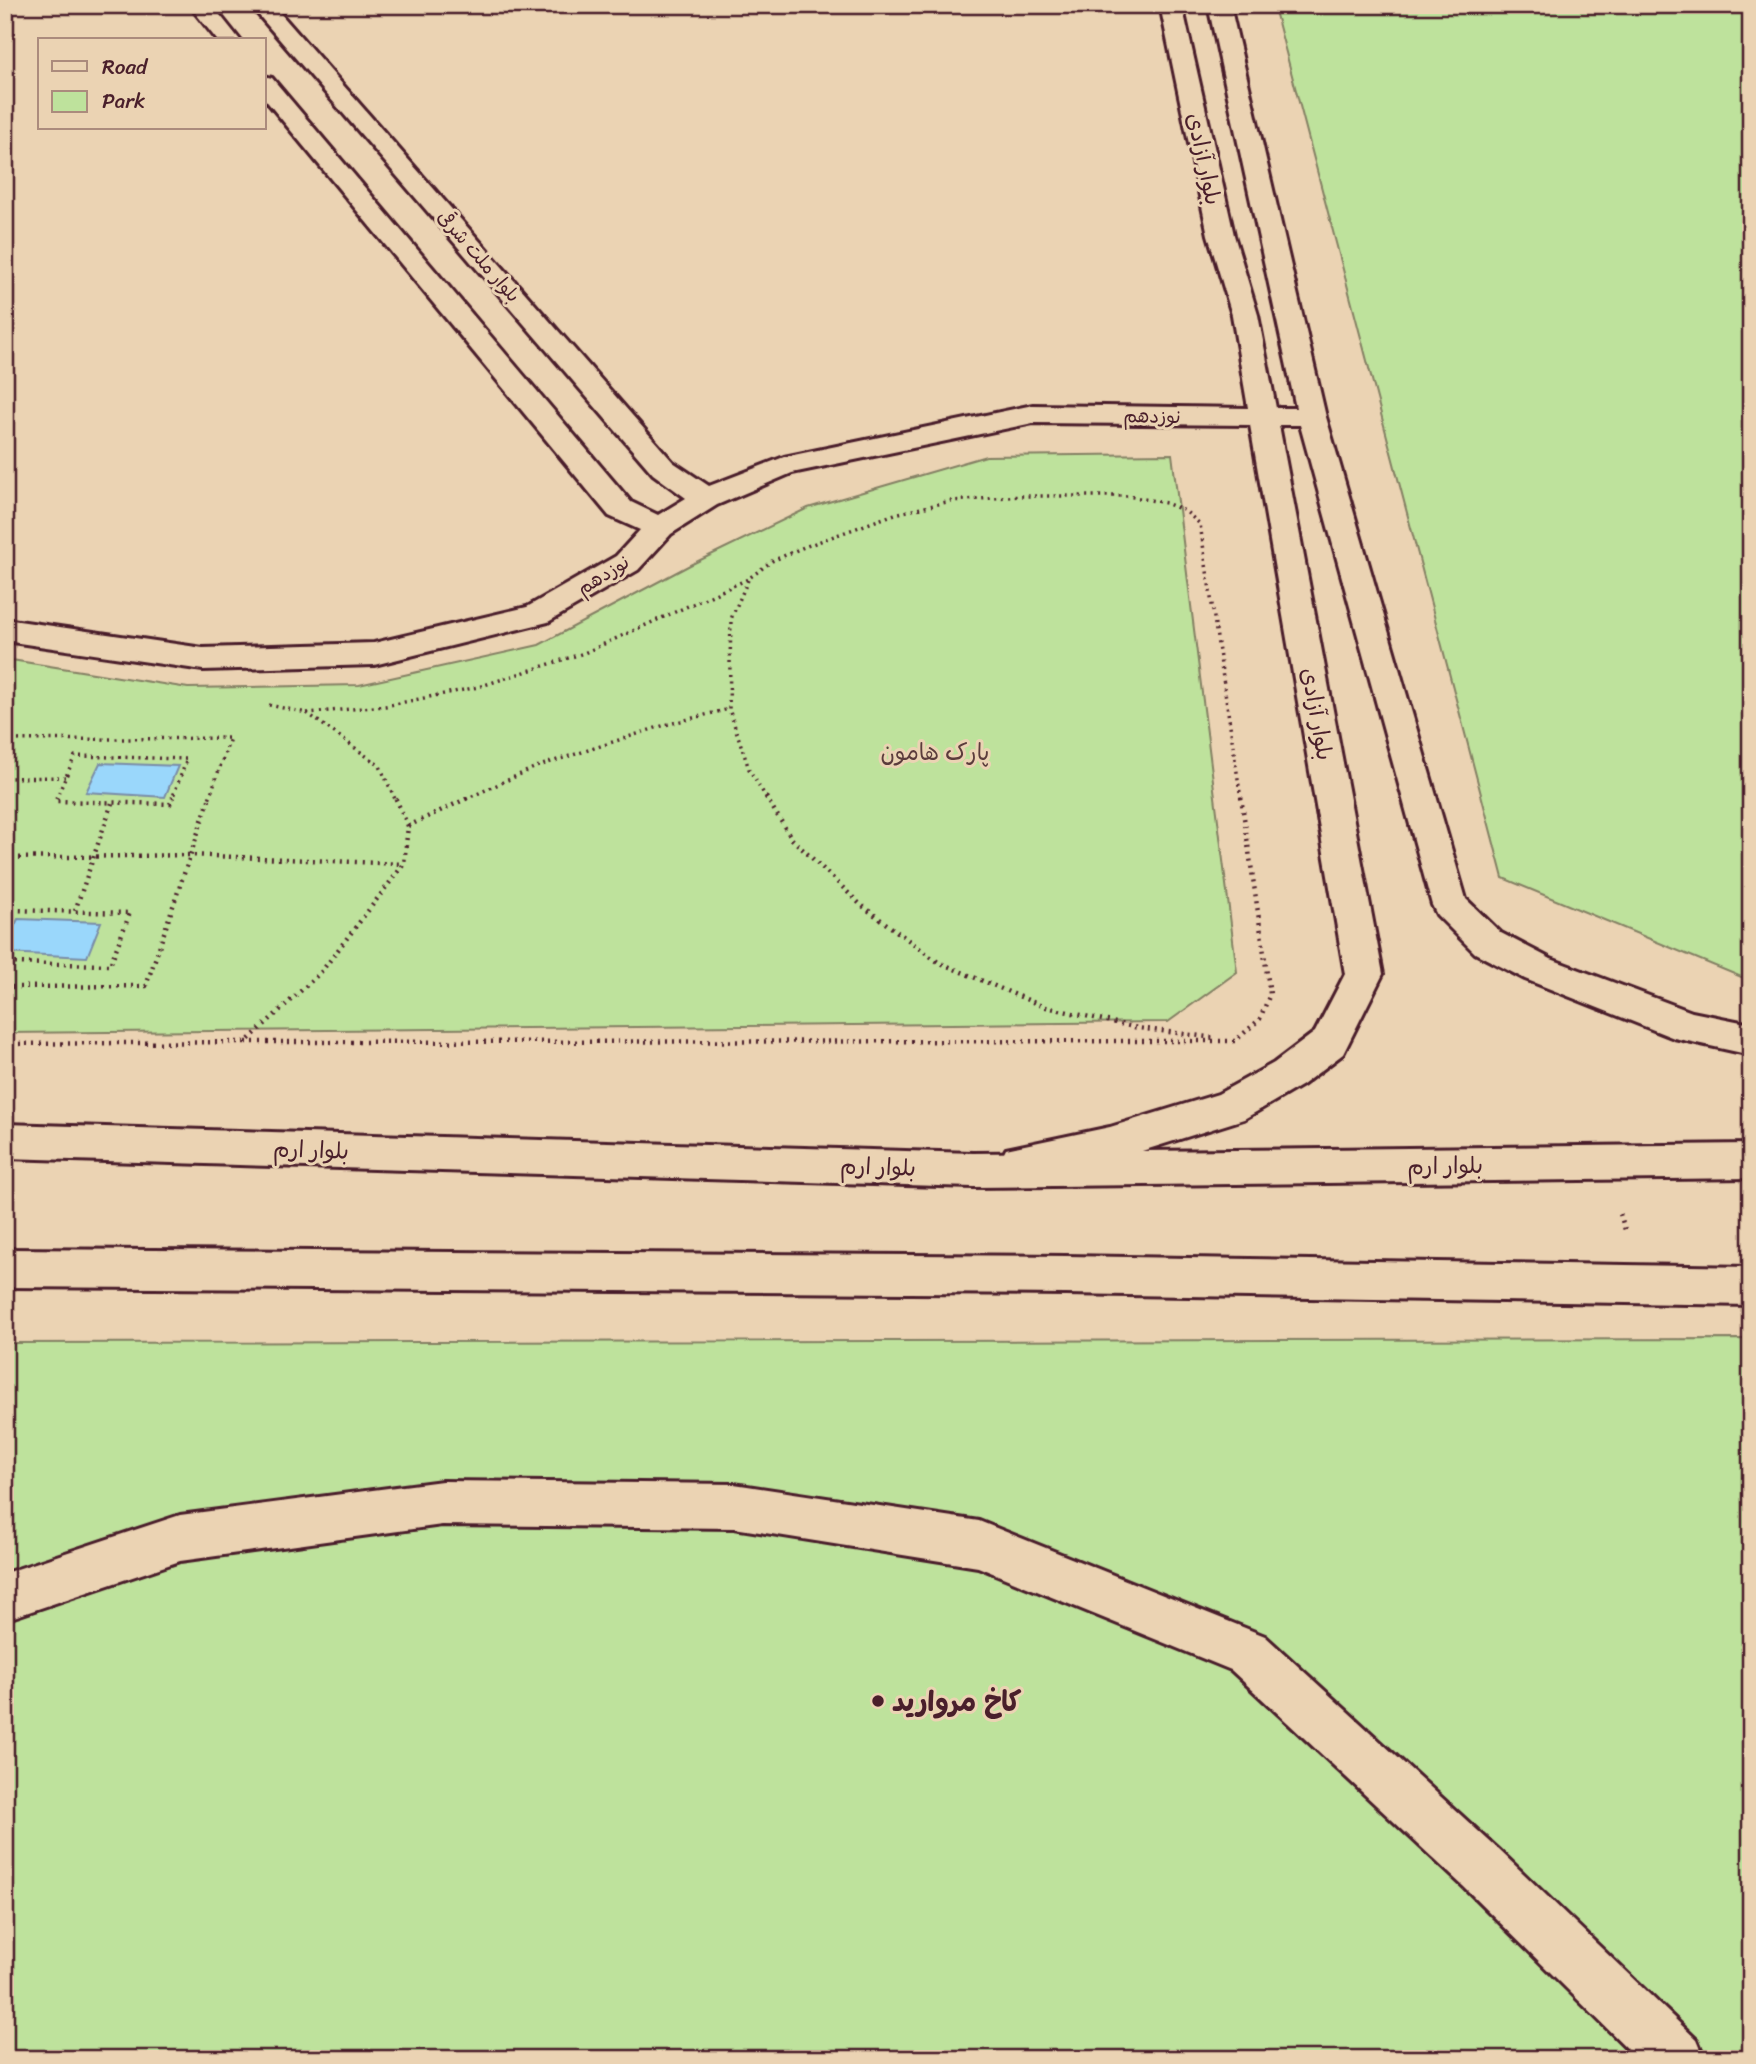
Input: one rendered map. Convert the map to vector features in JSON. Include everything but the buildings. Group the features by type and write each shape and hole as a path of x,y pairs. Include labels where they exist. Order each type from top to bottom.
{"street":[{"path":"200,5 227,38"},
{"name":"بلوار ملت شرقی","path":"261,5 663,468 706,498"},
{"name":"بلوار آزادی","path":"973,1170 1110,1144 1230,1107 1288,1073 1329,1043 1364,974 1245,316 1221,236 1171,5"},
{"path":"1219,5 1312,417 1450,905 1488,943 1538,969 1688,1027 1751,1040"},
{"path":"266,85 620,509 660,527"},
{"name":"نوزدهم","path":"5,630 203,659 374,654 537,615 628,563 660,527 706,498 785,466 1033,414 1312,417"},
{"name":"بلوار ارم","path":"5,1141 973,1170 1751,1161"},
{"path":"5,1268 1066,1275 1751,1286"},
{"path":"5,1597 180,1538 442,1503 734,1506 979,1544 1248,1653 1481,1868 1678,2059"}],"path":[{"path":"5,1044 1235,1041 1260,1019 1270,994 1200,524 1185,511 1166,503 1128,496 1022,496 951,501 895,514 772,561 748,579 731,619 729,709 749,769 792,839 861,905 938,962 1042,1006 1138,1028 1235,1041"},
{"path":"247,1042 321,972 404,864 408,826 380,766 307,713 267,704"},
{"path":"408,826 536,767 664,725 729,709"},
{"path":"5,740 230,738 146,986 5,987"},
{"path":"75,756 187,759 170,804 55,801 65,777 75,756"},
{"path":"5,778 65,777"},
{"path":"75,911 112,803"},
{"path":"5,858 189,855 404,864"},
{"path":"5,920 10,910 130,913 110,965 5,962"},
{"path":"1605,1164 1641,1284"}],"green space":[{"path":"1751,5 1751,981 1503,878 1274,7"},
{"name":"پارک هامون","path":"1172,454 1237,972 1168,1022 5,1033 5,659 188,688 359,685 539,645 690,565 808,508 986,456"},
{"name":"کاخ مروارید","path":"1751,1339 1751,2059 5,2059 5,1343"}],"water":[{"path":"100,763 178,766 165,797 86,792"},
{"path":"18,919 101,922 87,957 5,953 5,945"}],"place":[{"name":"کاخ مروارید","path":"878,1701"}]}
